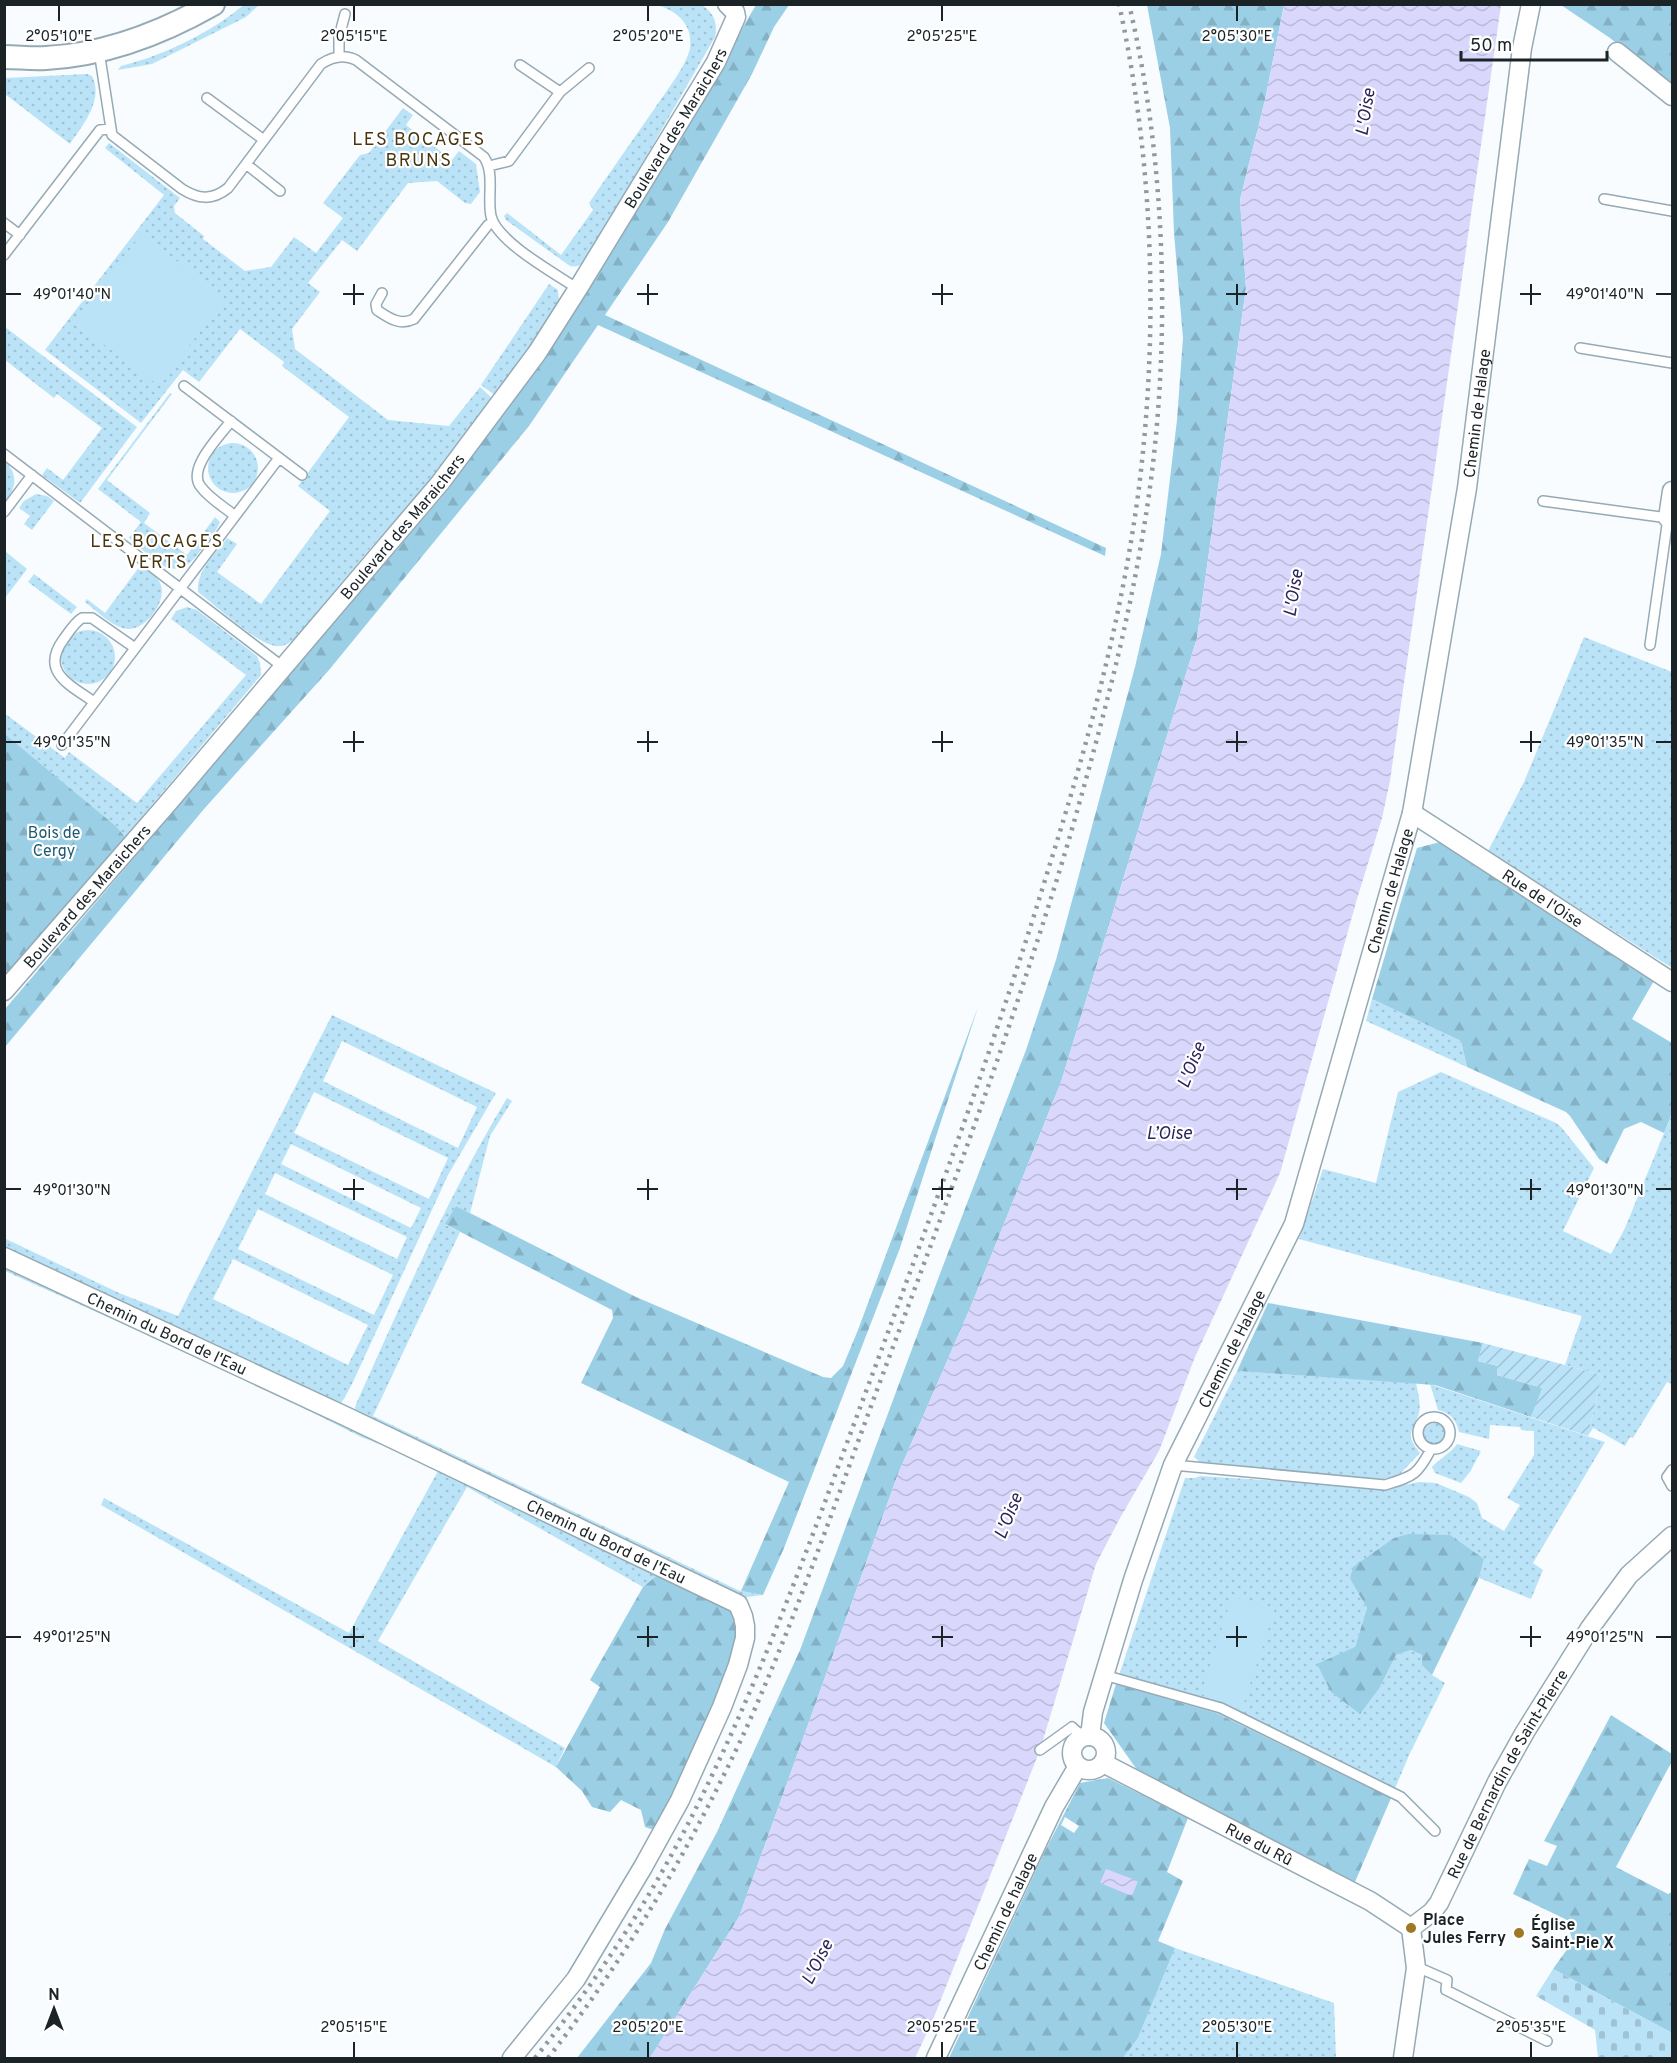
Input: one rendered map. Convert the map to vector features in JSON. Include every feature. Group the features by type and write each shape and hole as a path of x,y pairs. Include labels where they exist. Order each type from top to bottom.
{"street":[{"name":"Chemin de Halage","path":"1086,1736 1133,1580 1173,1465 1294,1224 1413,813 1467,488 1522,48 1531,4"},
{"path":"4,57 46,58 99,51 130,42 182,21 212,5"},
{"name":"Boulevard des Maraichers","path":"4,991 440,483 537,353 716,62 731,11"},
{"path":"1617,52 1672,96"},
{"path":"1670,519 1672,491"},
{"name":"Rue de l'Oise","path":"1413,813 1672,981"},
{"name":"Chemin du Bord de l'Eau","path":"4,1257 335,1411 738,1604 743,1616 745,1638 738,1665 722,1707 680,1800 576,1979 512,2058"},
{"name":"Rue de Bernardin de Saint-Pierre","path":"1411,1928 1432,1912 1439,1903 1497,1782 1525,1732 1590,1628 1629,1575 1672,1536"},
{"path":"1086,1736 1095,1737 1103,1743 1106,1753 1103,1762 1094,1769 1083,1769 1074,1762 1072,1750 1074,1745 1086,1736"},
{"name":"Rue du Rû","path":"1103,1762 1370,1901 1411,1928"},
{"name":"Chemin de halage","path":"936,2058 1054,1807 1078,1766"},
{"path":"1403,2058 1416,1968 1411,1928"}],"lane":[{"path":"339,57 339,37 345,14"},
{"path":"99,51 112,135 182,189 198,197 206,198 220,194 228,188 321,64 339,57 350,57 480,154 489,166 490,209 494,222 504,237 578,289"},
{"path":"519,65 560,92"},
{"path":"489,166 509,161 560,92 589,68"},
{"path":"207,98 264,140"},
{"path":"4,255 100,130 110,129"},
{"path":"246,164 280,191"},
{"path":"1604,199 1672,211"},
{"path":"382,293 376,304 377,310 398,321 407,322 414,319 488,225 494,222"},
{"path":"4,223 20,235"},
{"path":"1580,348 1672,363"},
{"path":"184,386 302,475"},
{"path":"231,421 202,459 197,472 201,488 234,515"},
{"path":"4,454 284,667"},
{"path":"62,745 279,458"},
{"path":"4,512 32,475"},
{"path":"1543,501 1670,519 1650,645"},
{"path":"94,702 64,681 54,666 55,651 74,625 82,618 92,618 135,648"},
{"path":"1173,1465 1385,1485 1413,1476 1422,1467 1431,1449"},
{"path":"1672,1470 1667,1477 1672,1486"},
{"path":"1104,1675 1221,1708 1401,1797 1435,1831"},
{"path":"1040,1750 1072,1727 1086,1736"},
{"path":"1416,1968 1447,1980 1446,1990 1547,2041"}],"green space":[{"path":"245,4 259,5 246,17 152,64 118,70 121,66 154,56 186,42"},
{"path":"657,5 702,5 710,11 714,19 715,37 590,254 582,264 570,266 506,220 504,216 507,213 561,255 593,210 589,203 670,87 688,55 690,40 686,25 677,15"},
{"path":"756,5 789,5 774,27 752,74 668,222 605,315 1106,548 1105,556 598,325 529,426 329,670 204,809 5,1047 5,1009 447,491 562,332"},
{"path":"1147,5 1284,5 1265,100 1240,200 1246,288 1197,638 1061,1082 971,1306 898,1474 739,1917 650,2058 577,2058 651,1963 665,1929 717,1832 800,1650 1026,1050 1056,960 1135,667 1161,554 1177,420 1183,338 1174,233 1170,128"},
{"path":"1561,5 1672,5 1672,87 1610,38"},
{"path":"87,74 92,76 95,85 94,103 70,144 5,94 5,78"},
{"path":"403,108 413,115 406,125 452,160 459,151 476,164 480,192 471,204 465,203 437,181 408,183 357,251 342,240 308,283 320,292 292,329 295,349 388,420 449,426 480,387 493,399 426,485 297,636 286,645 276,646 264,642 245,629 198,592 200,577 227,538 237,544 217,572 261,604 330,511 298,486 349,417 282,366 284,362 240,329 199,382 183,370 141,423 45,350 164,195 105,148 109,143 180,198 174,206 175,213 204,236 203,239 245,271 271,267 294,237 316,253 343,218 323,203 360,155 369,153"},
{"path":"142,234 226,299 158,385 74,322"},
{"path":"549,284 558,290 559,301 496,396 481,385"},
{"path":"5,327 137,427 80,503 42,475 47,468 63,480 102,428 57,394 54,398 5,360"},
{"path":"170,393 172,394 107,480 150,513 144,523 187,555 215,517 220,522 212,536 191,561 182,567 173,569 157,561 129,538 141,522 98,489"},
{"path":"238,443 251,450 257,458 257,478 251,486 243,492 228,493 215,486 209,478 208,463 215,450 223,444"},
{"path":"4,461 14,476 13,487 5,504"},
{"path":"36,494 47,496 54,501 32,530 24,524 30,516 19,508 24,501"},
{"path":"4,551 27,569 5,598"},
{"path":"140,566 159,581 162,588 155,612 142,624 135,628 122,628 85,602 87,599 105,613"},
{"path":"34,574 77,607 71,614 28,582"},
{"path":"187,607 197,610 257,656 261,675 125,837 117,827 5,734 4,713 65,758 69,752 137,803 246,675 171,619 176,611"},
{"path":"88,630 98,632 107,638 113,647 115,657 113,667 107,676 98,682 88,684 78,682 69,676 63,667 61,657 63,647 69,638 78,632"},
{"path":"1584,637 1672,672 1672,968 1488,851 1524,782"},
{"name":"Bois de Cergy","path":"5,734 117,827 125,837 5,975"},
{"path":"1440,842 1655,979 1632,1019 1672,1043 1672,1113 1664,1133 1641,1122 1624,1129 1607,1164 1599,1159 1566,1112 1467,1067 1461,1041 1372,999 1417,848"},
{"path":"1372,999 1461,1041 1467,1067 1366,1021"},
{"path":"978,1007 900,1248 784,1548 763,1595 741,1591 789,1482 581,1383 613,1318 612,1310 445,1224 456,1206 636,1297 823,1377 831,1378 843,1366 858,1330"},
{"path":"332,1015 496,1093 448,1175 353,1382 340,1404 5,1248 4,1238 119,1293 178,1316","holes":["342,1041 477,1107 458,1148 323,1081","314,1092 448,1158 429,1199 294,1133","291,1144 421,1208 411,1228 281,1164","275,1173 407,1237 397,1259 265,1194","258,1209 393,1275 374,1315 238,1249","233,1259 368,1325 348,1365 213,1299"]},
{"path":"1441,1072 1561,1127 1594,1168 1563,1231 1611,1254 1625,1228 1672,1117 1672,1384 1667,1382 1633,1438 1630,1437 1625,1446 1590,1426 1602,1375 1565,1365 1582,1316 1299,1239 1323,1169 1376,1183 1398,1092"},
{"path":"507,1098 512,1101 490,1136 470,1213 456,1206 446,1225 460,1232 373,1416 740,1591 763,1595 740,1598 354,1412 427,1249 465,1173"},
{"path":"4,1265 27,1278 83,1300 437,1467 439,1472 467,1479 662,1571 643,1587 467,1487 378,1641 565,1748 556,1767 101,1505 104,1498 349,1633 438,1471 398,1451 361,1437 238,1375 5,1271"},
{"path":"1268,1303 1483,1343 1478,1361 1498,1366 1497,1375 1543,1388 1531,1417 1435,1385 1237,1371"},
{"path":"1483,1343 1602,1375 1590,1426 1593,1428 1588,1436 1531,1417 1542,1388 1497,1375 1498,1366 1478,1361"},
{"path":"1237,1371 1416,1383 1420,1409 1411,1437 1420,1453 1399,1475 1392,1478 1375,1479 1337,1478 1200,1464 1194,1457"},
{"path":"1430,1384 1605,1442 1533,1563 1543,1570 1531,1599 1479,1578 1484,1559 1350,1579 1367,1608 1355,1647 1380,1687 1396,1655 1411,1650 1422,1655 1423,1665 1432,1675 1445,1683 1410,1753 1391,1798 1216,1713 1116,1684 1185,1478 1200,1476 1390,1488 1419,1482 1436,1483 1469,1497 1477,1503 1482,1518 1504,1531 1520,1505 1507,1498 1534,1455 1534,1431 1521,1430 1520,1427 1490,1425 1489,1439 1459,1432 1452,1417 1438,1410"},
{"path":"1435,1423 1443,1426 1446,1434 1443,1442 1435,1445 1427,1442 1424,1434 1427,1426"},
{"path":"1457,1444 1481,1451 1470,1472 1461,1483 1435,1473 1432,1467"},
{"path":"1409,1534 1450,1535 1484,1559 1479,1578 1432,1675 1422,1665 1422,1655 1411,1650 1396,1655 1380,1687 1360,1714 1331,1692 1317,1664 1355,1647 1367,1608 1350,1579 1353,1567 1394,1538"},
{"path":"662,1571 729,1608 738,1623 738,1652 657,1831 645,1827 641,1810 621,1800 610,1812 592,1807 582,1791 556,1767 600,1687 590,1680 643,1587"},
{"path":"1232,1596 1275,1609 1242,1709 1201,1694"},
{"path":"1116,1684 1216,1713 1391,1798 1355,1882 1140,1774 1104,1723"},
{"path":"1611,1715 1672,1754 1672,1761 1616,1867 1668,1894 1672,1892 1672,2033 1553,1969 1573,1941 1565,1919 1513,1894 1529,1859 1547,1866 1557,1846 1544,1841"},
{"path":"1108,1778 1188,1818 1167,1872 1183,1881 1158,1941 1175,1948 1138,2038 1123,2058 949,2058 1044,1853 1080,1783","holes":["1065,1817 1079,1826 1074,1833 1061,1825"]},
{"path":"1175,1948 1334,2003 1336,2058 1123,2058 1138,2038"},
{"path":"1553,1969 1672,2033 1672,2058 1598,2058 1595,2030 1536,1996"}],"water":[{"name":"L’Oise","path":"1284,5 1501,5 1390,781 1382,818 1280,1173 1195,1357 1159,1451 1096,1564 1040,1750 932,2022 915,2058 650,2058 739,1917 898,1474 971,1306 1061,1082 1197,638 1246,288 1240,200 1265,100"},
{"path":"1106,1869 1138,1881 1132,1896 1100,1883"}],"railway":[{"path":"535,2058 599,1973 656,1882 718,1764 768,1648 836,1472 968,1112 1030,929 1077,776 1112,637 1131,542 1145,434 1149,372 1150,249 1146,187 1140,125 1119,4"},
{"path":"548,2058 605,1981 680,1859 703,1817 765,1686 819,1548 959,1167 1006,1035 1070,836 1102,721 1137,566 1153,463 1159,398 1162,265 1158,198 1152,132 1129,4"}],"place":[{"name":"Place Jules Ferry","path":"1411,1928"},
{"name":"Église Saint-Pie X","path":"1519,1933"}],"district":[{"name":"LES BOCAGES BRUNS","path":"419,149"},
{"name":"LES BOCAGES VERTS","path":"157,551"}],"water label":[{"name":"L'Oise","path":"1365,112"},
{"name":"L'Oise","path":"1293,593"},
{"name":"L'Oise","path":"1191,1065"},
{"name":"L'Oise","path":"1008,1516"},
{"name":"L'Oise","path":"817,1962"}]}
